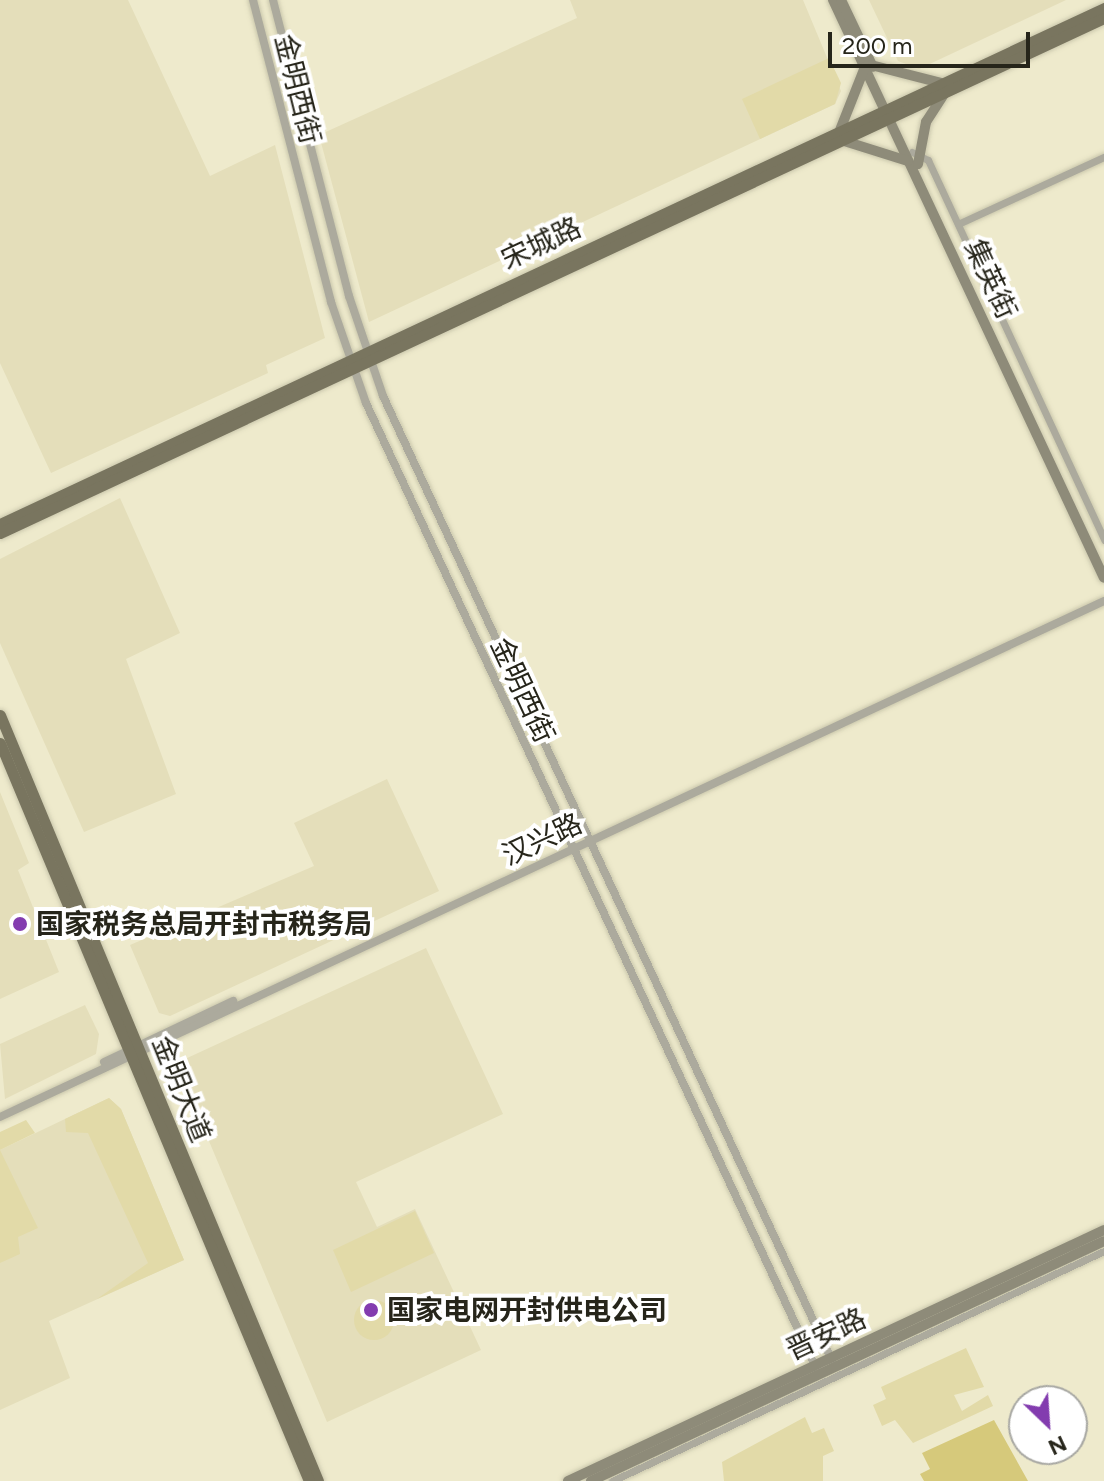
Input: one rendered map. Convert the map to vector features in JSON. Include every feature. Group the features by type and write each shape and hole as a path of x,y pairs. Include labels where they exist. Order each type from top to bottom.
{"main road":[{"name":"集英街","path":"833,0 914,158 1104,562"},
{"name":"集英街","path":"841,0 868,66"},
{"name":"宋城路","path":"0,533 369,356 944,87 1104,8"},
{"name":"宋城路","path":"944,87 1104,18"},
{"path":"868,66 944,87 914,158 841,135 868,66"},
{"name":"集英街","path":"914,158 1104,578"},
{"name":"宋城路","path":"0,524 351,365"},
{"name":"金明大道","path":"0,715 309,1481"},
{"name":"金明大道","path":"0,743 135,1050 318,1481"},
{"name":"晋安路","path":"833,1363 1104,1230"},
{"name":"晋安路","path":"568,1481 1104,1241"},
{"name":"晋安路","path":"591,1481 817,1370"}],"street":[{"name":"金明西街","path":"253,0 351,365 817,1370"},
{"name":"金明西街","path":"273,0 369,356 833,1363"},
{"path":"958,224 1104,157"},
{"path":"914,158 928,160 1104,540"},
{"name":"汉兴路","path":"0,1114 1104,598"},
{"path":"612,1481 1104,1251"}],"shaded area":[{"path":"0,0 128,0 210,176 275,145 325,338 266,365 268,373 51,473 0,363"},
{"path":"570,0 803,0 841,91 835,104 369,322 319,135 577,18"},
{"path":"869,0 1066,0 919,69 898,61"},
{"path":"829,58 841,83 835,104 760,139 742,99"},
{"path":"120,498 180,633 126,659 176,794 84,832 0,643 0,559"},
{"path":"387,779 439,891 170,1016 159,1013 130,945 314,866 294,823"},
{"name":"国家税务总局开封市税务局","path":"0,792 29,863 18,870 59,972 0,999"},
{"path":"426,948 503,1114 356,1182 377,1227 415,1209 481,1350 327,1422 180,1072 185,1059"},
{"path":"85,1005 99,1034 96,1054 5,1099 0,1044"},
{"path":"109,1098 121,1109 184,1260 49,1321 70,1378 0,1410 0,1150"},
{"path":"109,1098 121,1109 184,1260 97,1299 148,1263 88,1133 66,1132 65,1119"},
{"path":"26,1120 35,1133 0,1150 0,1132"},
{"path":"0,1150 38,1228 18,1237 20,1254 0,1263"},
{"path":"415,1211 434,1253 351,1292 333,1250"},
{"path":"374,1300 388,1306 394,1320 388,1334 374,1340 360,1334 354,1320 360,1306"},
{"path":"966,1348 984,1387 954,1395 962,1411 988,1395 993,1406 913,1443 895,1420 882,1426 873,1405 886,1399 881,1387"},
{"path":"805,1417 812,1433 824,1428 834,1451 823,1456 823,1481 724,1481 722,1462"},
{"path":"994,1420 1008,1445 1008,1465 1019,1465 1028,1481 924,1481 920,1474 930,1469 922,1453"}],"place":[{"name":"国家税务总局开封市税务局","path":"20,924"},
{"name":"国家电网开封供电公司","path":"371,1310"}]}
